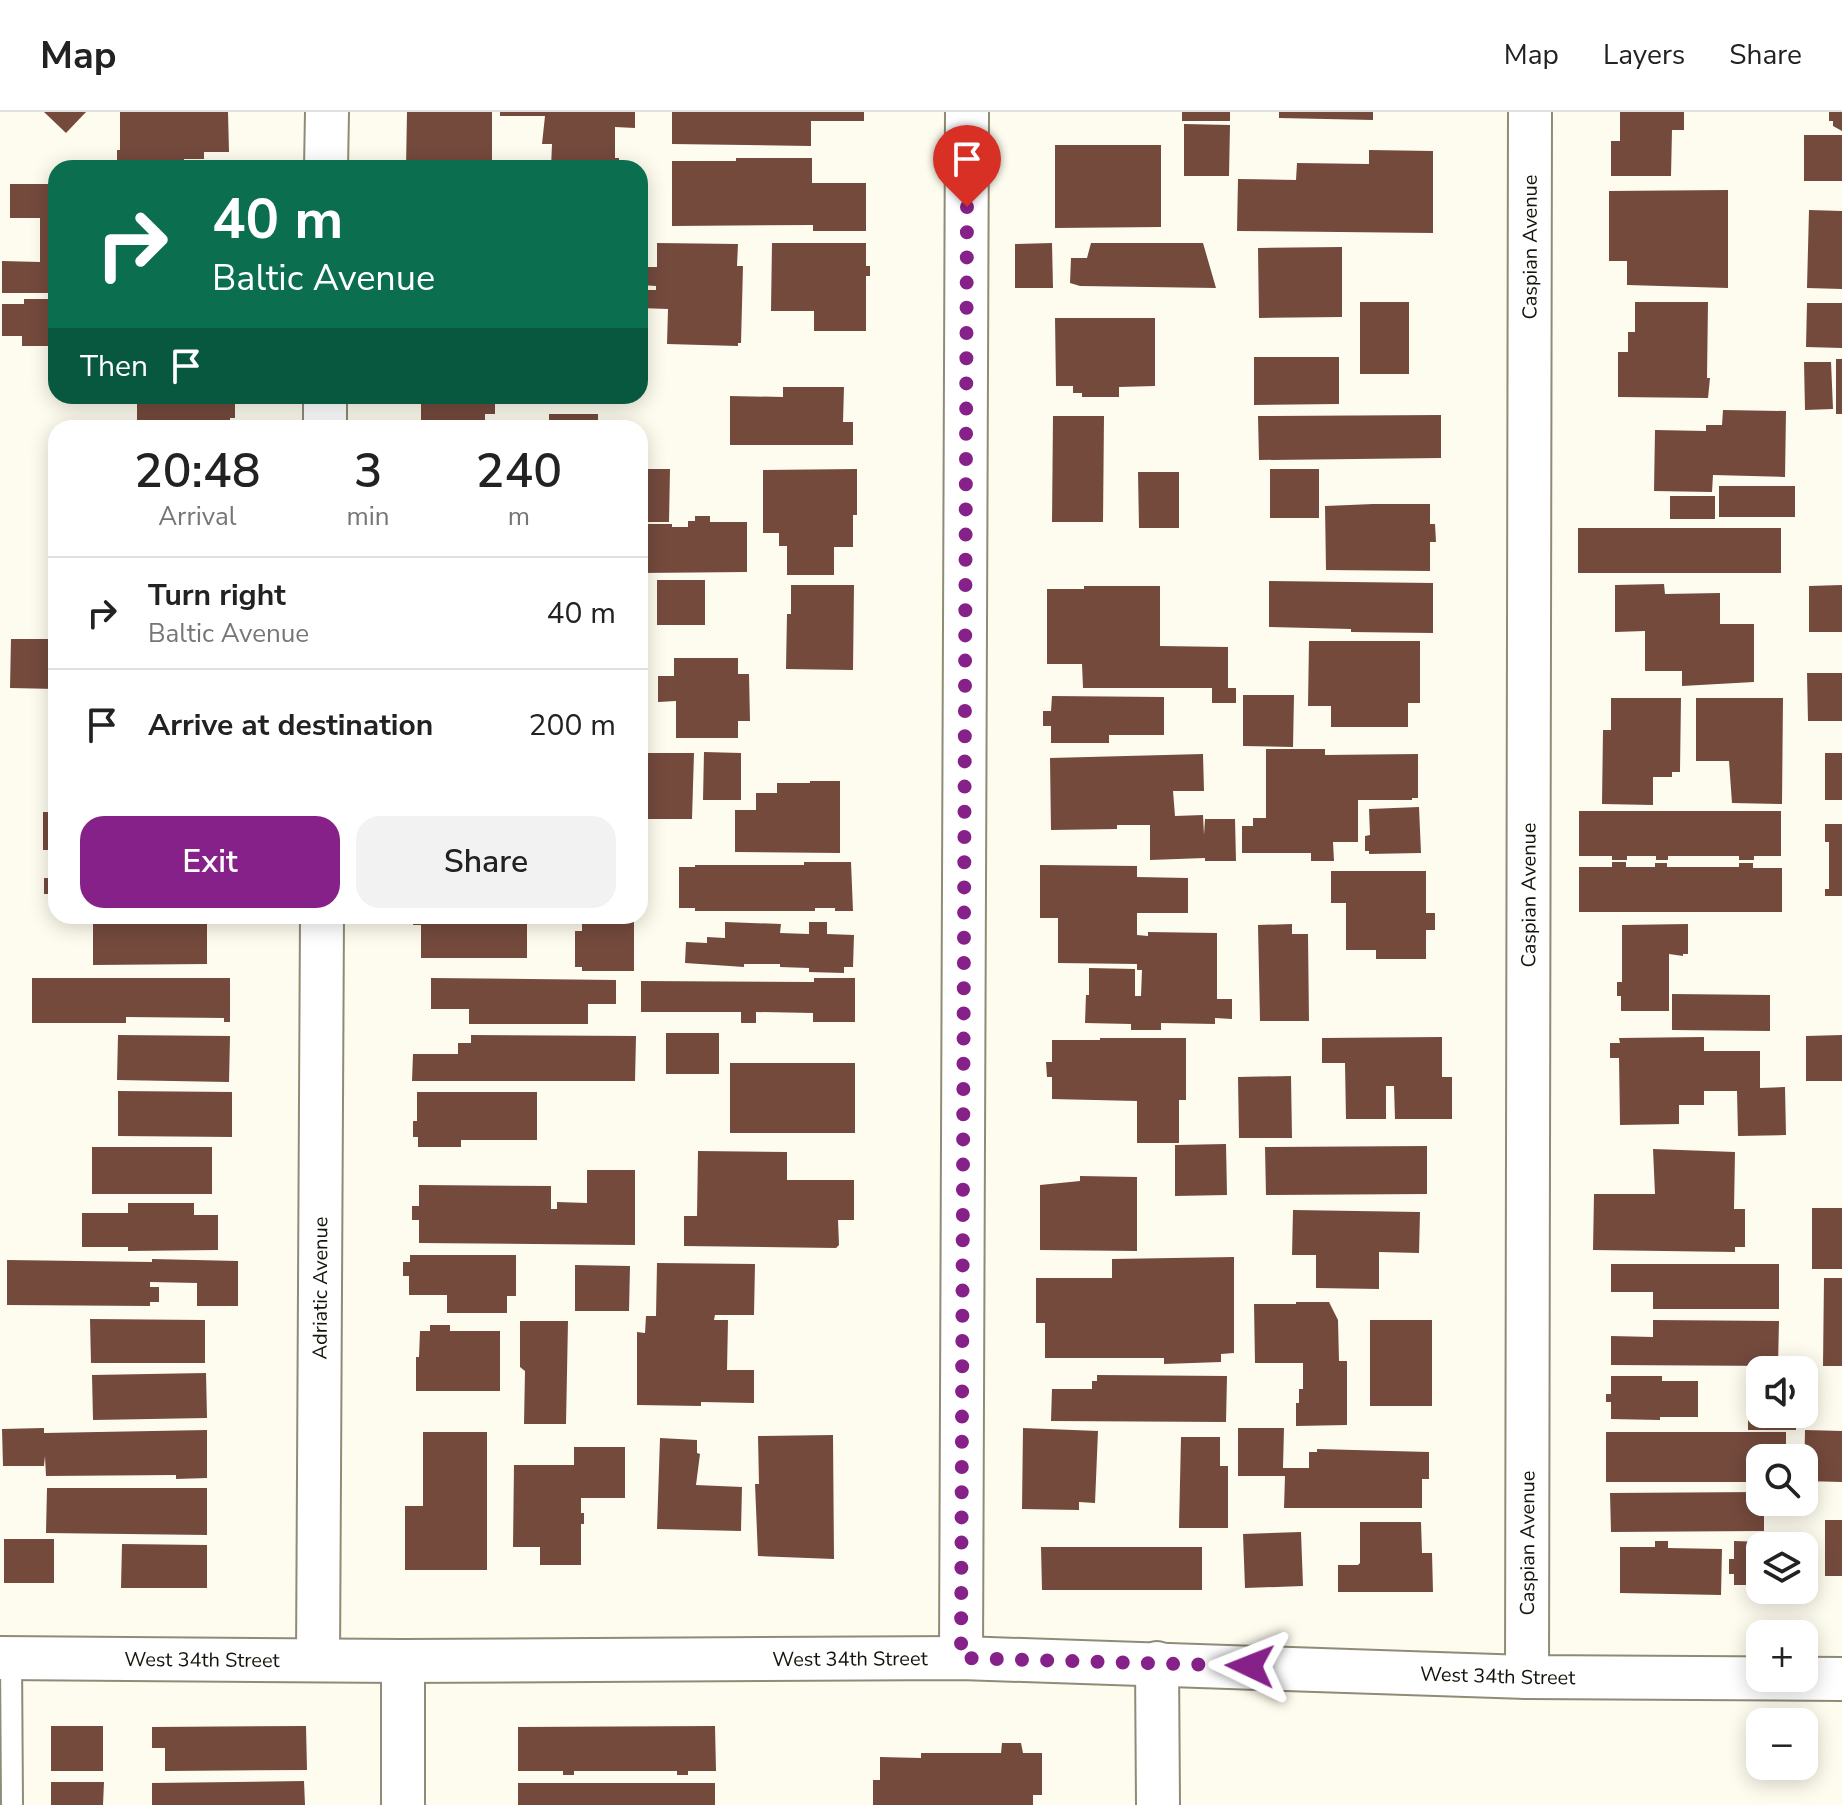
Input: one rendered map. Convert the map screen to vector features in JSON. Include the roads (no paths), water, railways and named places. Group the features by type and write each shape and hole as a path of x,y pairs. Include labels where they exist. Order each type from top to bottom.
{"street":[{"path":"326,160 327,112"},
{"path":"961,1658 967,112"},
{"name":"Caspian Avenue","path":"1527,1677 1530,112"},
{"name":"Adriatic Avenue","path":"318,1660 322,924"},
{"name":"West 34th Street","path":"6,1658 403,1661 961,1658 1527,1677 1842,1679"},
{"path":"403,1661 403,1805"},
{"path":"1157,1663 1158,1805"}],"lane":[{"path":"6,1658 12,1805"}]}
